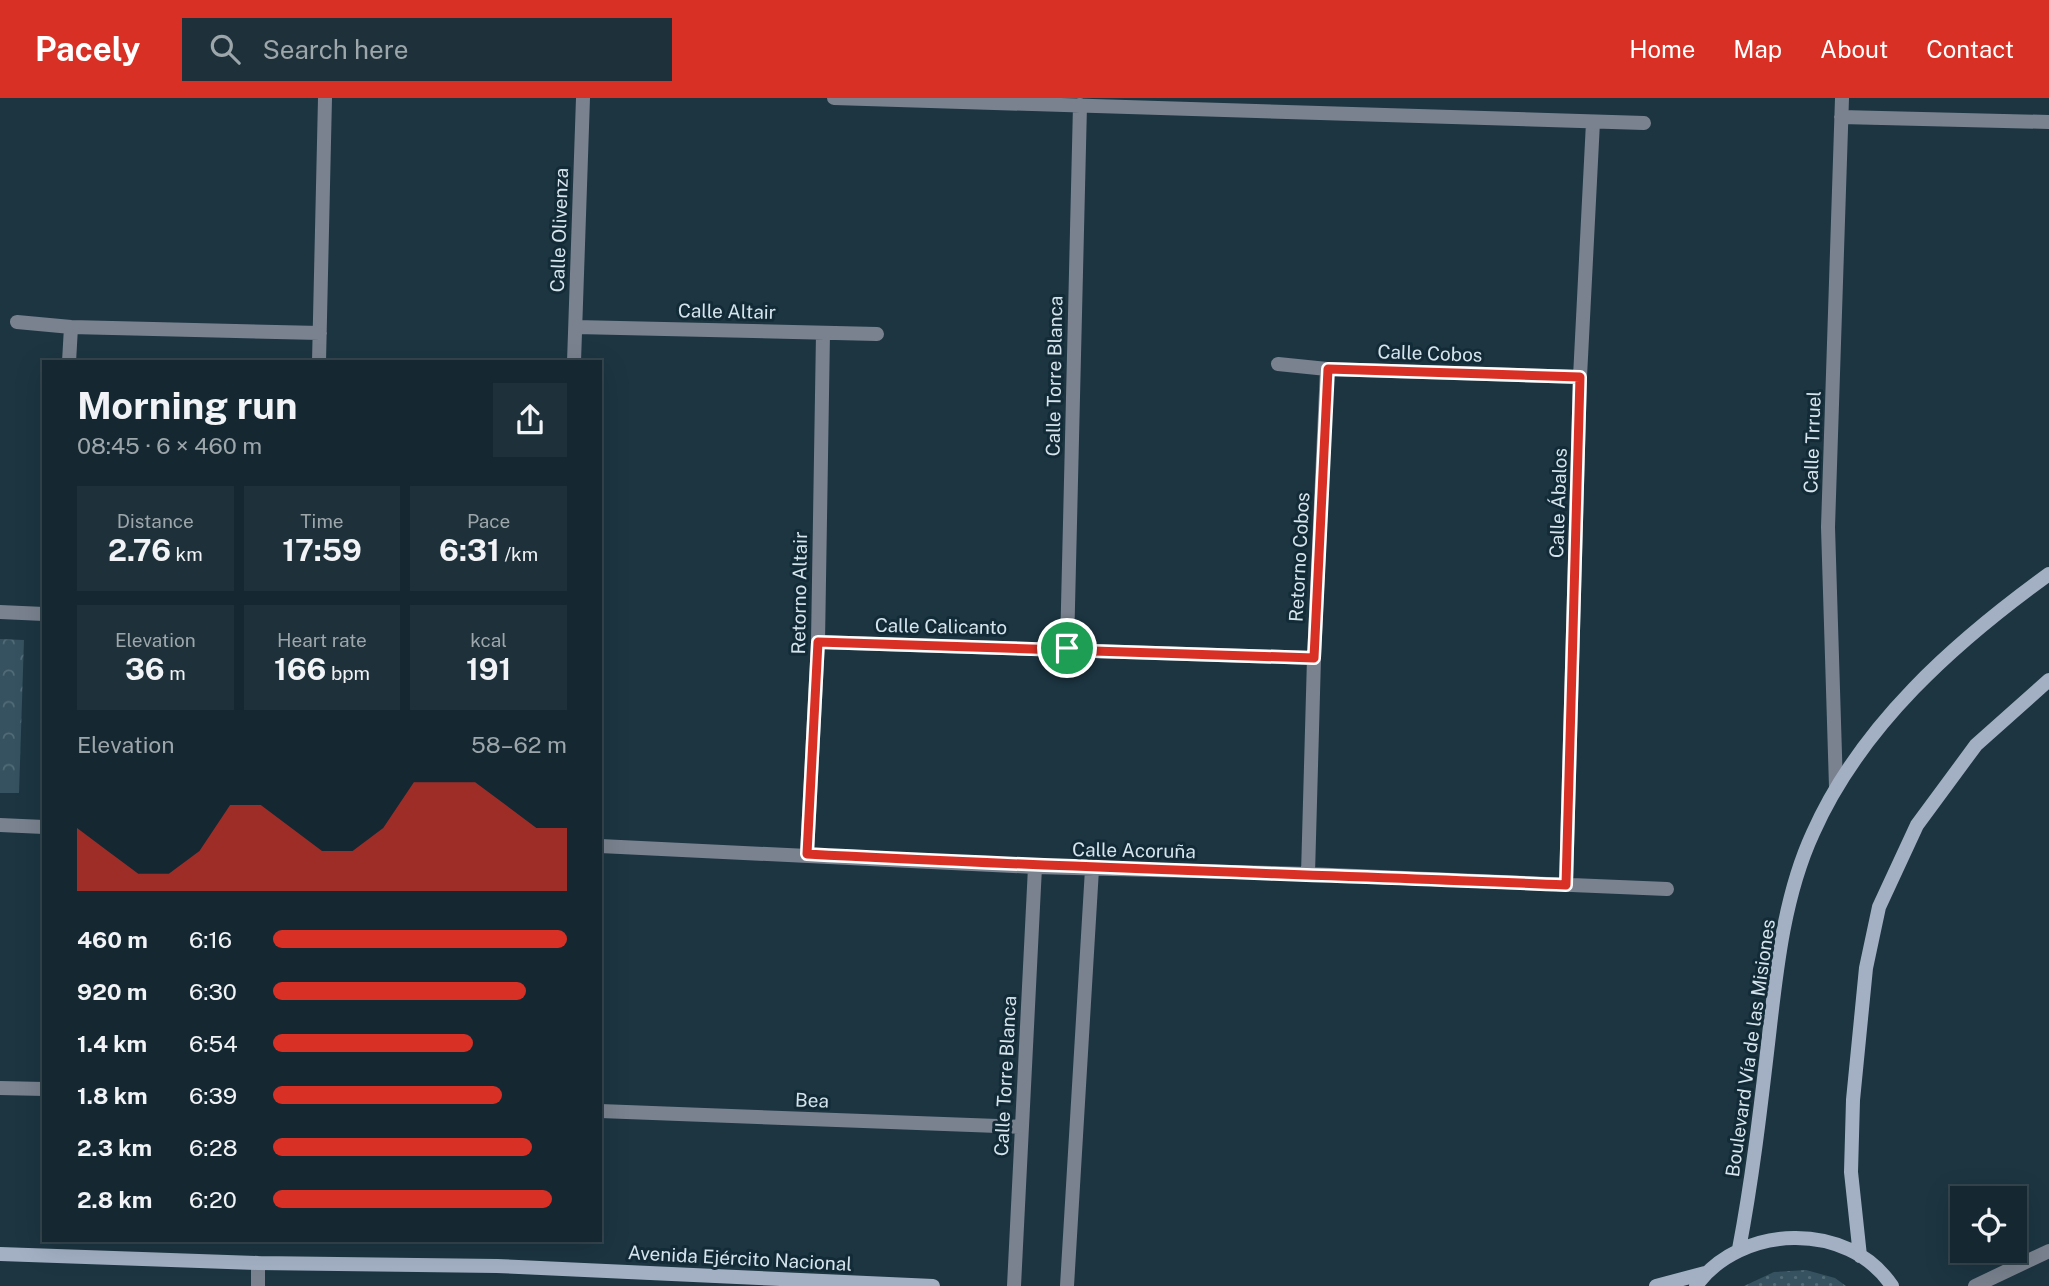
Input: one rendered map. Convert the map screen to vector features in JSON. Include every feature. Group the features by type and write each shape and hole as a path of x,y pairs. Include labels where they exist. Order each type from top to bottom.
{"street":[{"path":"319,360 325,98"},
{"name":"Calle Olivenza","path":"574,360 583,98"},
{"path":"834,98 1644,123"},
{"name":"Calle Trruel","path":"1836,787 1828,527 1842,98"},
{"name":"Calle Torre Blanca","path":"1067,648 1080,105"},
{"path":"1841,117 2049,122"},
{"name":"Calle Ábalos","path":"1566,885 1580,377 1593,122"},
{"path":"16,322 71,327 320,333"},
{"path":"69,360 71,327"},
{"name":"Calle Altair","path":"576,327 877,334"},
{"name":"Retorno Altair","path":"807,854 818,642 823,333"},
{"name":"Calle Cobos","path":"1278,365 1580,377"},
{"name":"Retorno Cobos","path":"1308,874 1314,658 1328,369"},
{"name":"Boulevard Vía de las Misiones","path":"1739,1249 1752,1175 1778,962 1793,895 1812,834 1836,787 1870,735 1992,615 2049,574"},
{"path":"0,612 42,614"},
{"name":"Calle Calicanto","path":"818,642 1314,658"},
{"path":"1860,1256 1851,1172 1853,1100 1866,968 1879,907 1917,825 1976,745 2049,680"},
{"path":"0,825 42,827"},
{"name":"Calle Acoruña","path":"602,846 1035,867 1308,874 1667,889"},
{"name":"Calle Torre Blanca","path":"1014,1286 1035,867"},
{"path":"1067,1286 1092,869"},
{"path":"0,1088 42,1089"},
{"name":"Bea","path":"602,1111 1022,1128"},
{"path":"1696,1286 1705,1273 1739,1249 1779,1237 1821,1240 1860,1256 1892,1286"},
{"path":"1975,1286 2049,1251"},
{"name":"Avenida Ejército Nacional","path":"0,1254 258,1263 497,1266 933,1286"},
{"path":"258,1263 258,1286"},
{"path":"1656,1286 1705,1273"}],"green space":[{"path":"0,639 24,640 19,793 0,793"},
{"path":"1806,1270 1835,1278 1846,1286 1744,1286 1774,1272"}],"route":[{"path":"1328,369 1580,377 1566,885 1308,874 1035,867 807,854 818,642 1067,648 1314,658 1328,369"}]}
